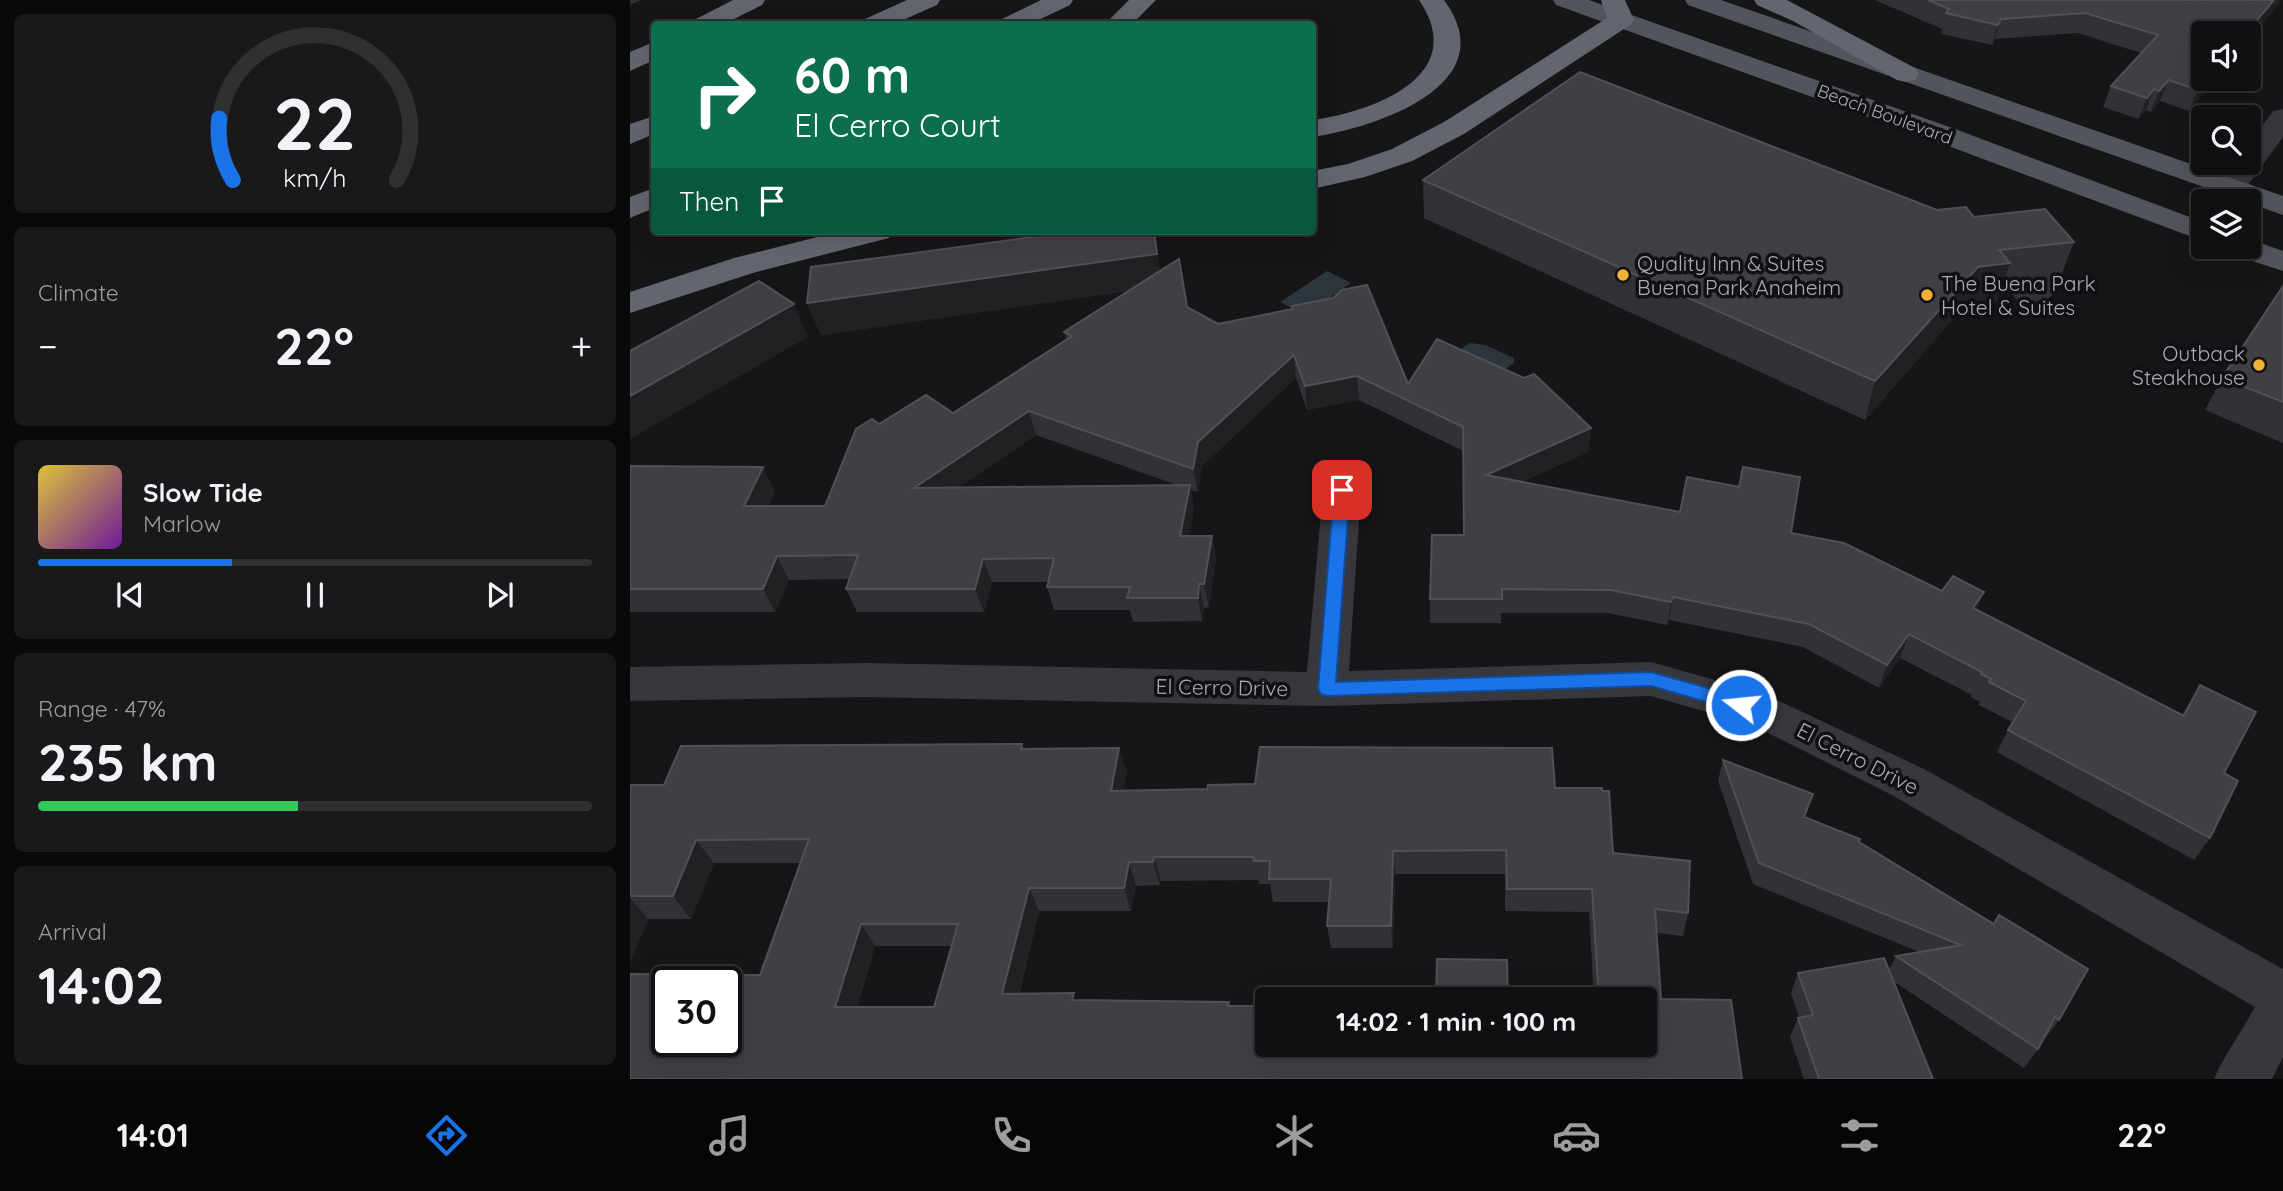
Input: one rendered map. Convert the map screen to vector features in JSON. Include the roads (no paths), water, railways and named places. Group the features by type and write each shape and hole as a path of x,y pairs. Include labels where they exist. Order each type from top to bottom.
{"highway":[{"path":"711,21 754,0"},
{"path":"881,21 928,0"},
{"path":"1017,21 1061,0"},
{"path":"1120,21 1144,0"},
{"path":"1316,129 1366,118 1402,102 1439,68 1448,48 1449,34 1446,21 1431,0"},
{"path":"1766,0 1802,16 1906,74"},
{"path":"1316,179 1355,171 1402,155 1454,128 1617,10"},
{"path":"630,63 651,52"},
{"path":"630,135 651,125"},
{"path":"630,209 651,198"},
{"path":"630,303 745,265 862,235"}],"main road":[{"name":"Beach Boulevard","path":"1564,0 1617,10 1932,131 2191,225"},
{"path":"1698,0 1906,74 2213,189"},
{"path":"2261,201 2283,206"},
{"path":"2261,254 2283,262"}],"street":[{"path":"2230,189 2283,117"},
{"path":"1327,689 1342,490"},
{"name":"El Cerro Drive","path":"630,684 865,680 1327,689 1651,679 1764,711 1908,782 2283,996"},
{"path":"2239,1079 2253,1062 2283,1004"}],"waterway":[{"path":"630,2 636,0"}],"tunnel":[{"path":"1994,244 2021,277"},
{"path":"2020,275 2048,309"}],"place":[{"name":"Quality Inn & Suites Buena Park Anaheim","path":"1623,275"},
{"name":"The Buena Park Hotel & Suites","path":"1927,295"},
{"name":"Outback Steakhouse","path":"2259,365"}]}
